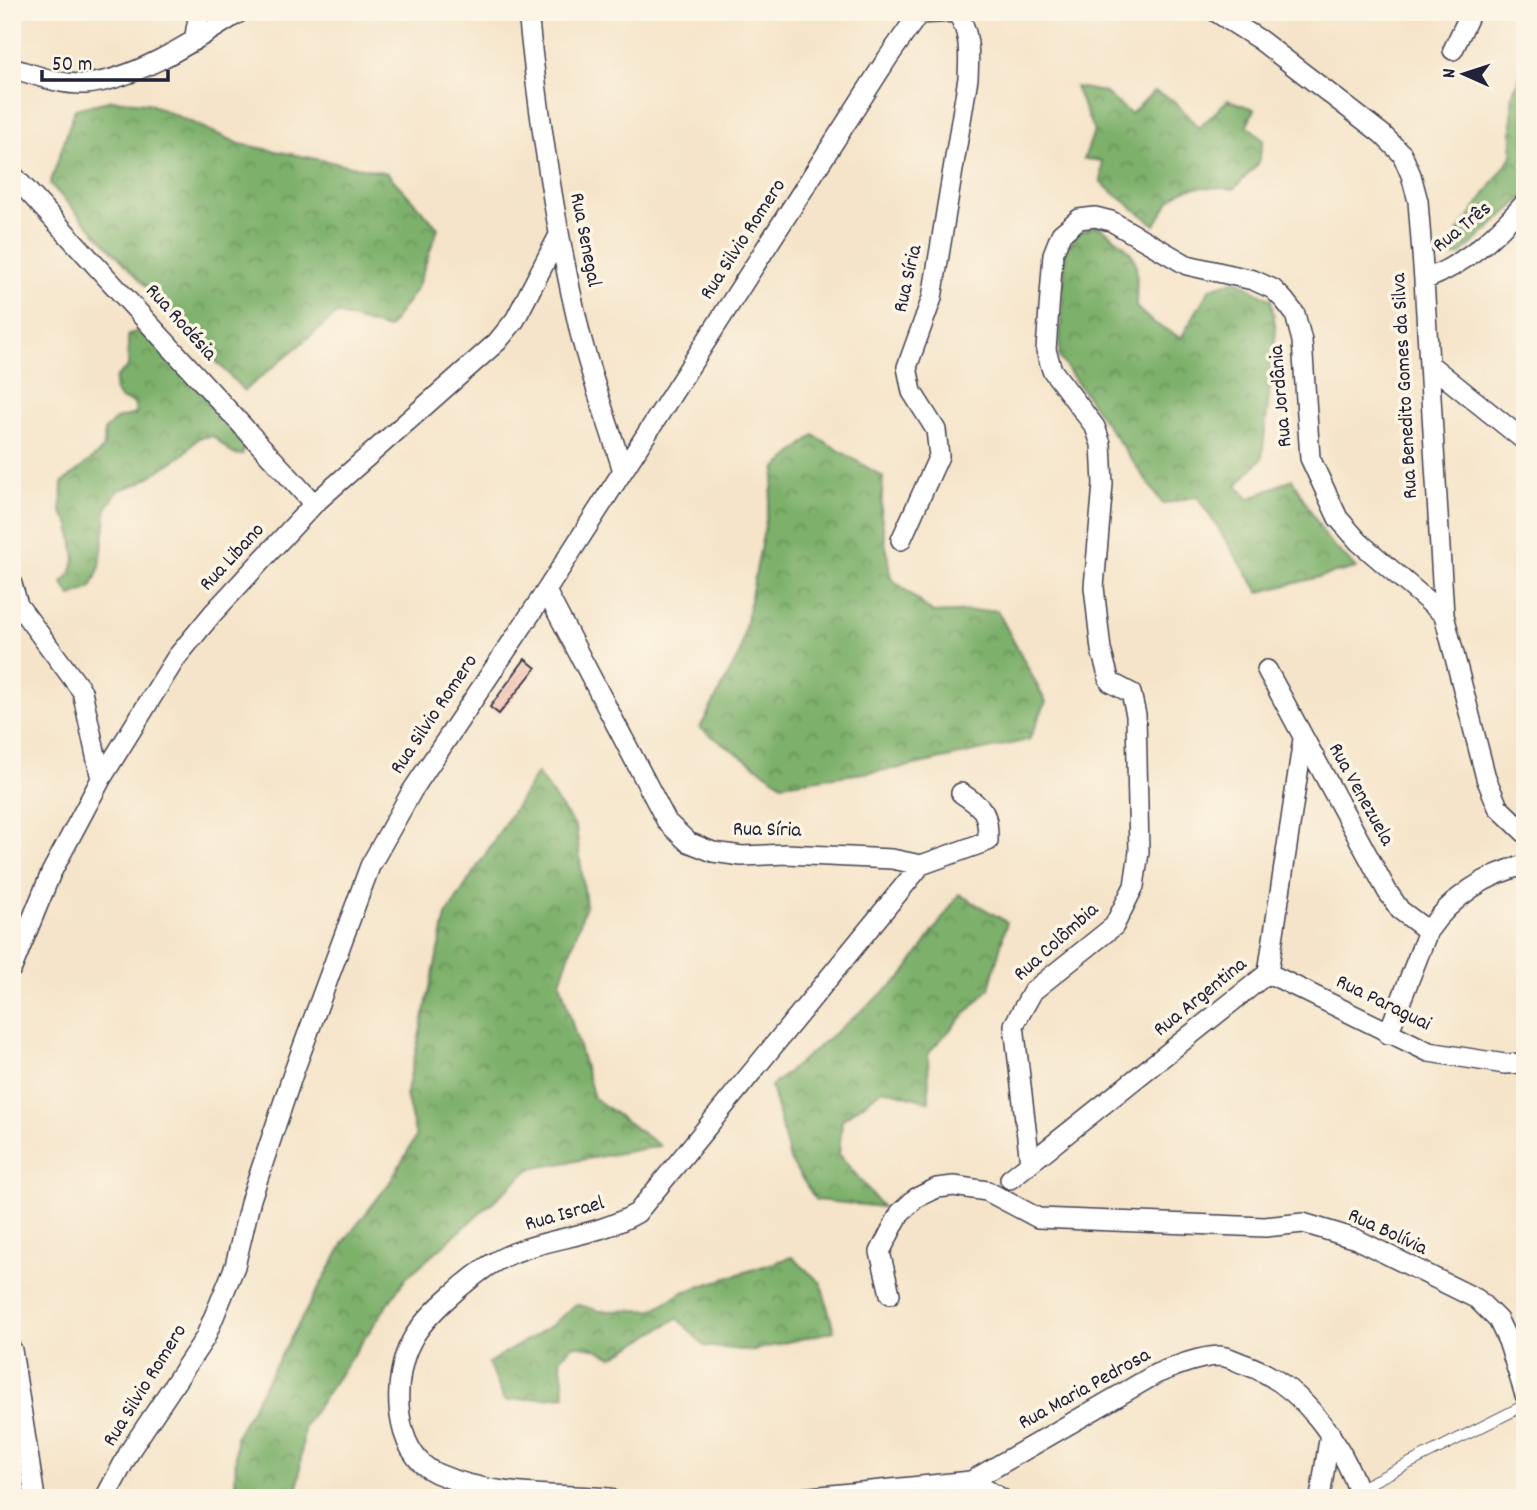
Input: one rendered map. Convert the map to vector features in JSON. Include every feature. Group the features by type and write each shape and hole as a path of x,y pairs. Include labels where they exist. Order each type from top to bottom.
{"street":[{"path":"194,41 199,12"},
{"path":"12,68 41,77 85,84 117,78 194,41 240,12"},
{"name":"Rua Senegal","path":"528,12 539,123 559,235 581,335 623,471"},
{"name":"Rua Benedito Gomes da Silva","path":"1216,12 1260,40 1382,134 1402,154 1418,201 1444,615 1486,778 1498,807 1525,833"},
{"path":"1453,50 1471,12"},
{"path":"919,13 957,13"},
{"name":"Rua Silvio Romero","path":"113,1493 131,1449 205,1338 235,1266 251,1199 294,1071 370,866 412,791 546,591 919,13"},
{"name":"Rua Síria","path":"901,540 939,456 936,430 912,392 907,367 932,298 968,78 969,47 962,20 957,13"},
{"name":"Rua Rodésia","path":"12,173 314,504"},
{"name":"Rua Três","path":"1424,280 1450,270 1468,258 1525,203"},
{"name":"Rua Jordânia","path":"1136,715 1130,693 1110,682 1100,638 1094,587 1103,484 1101,444 1095,427 1052,370 1046,350 1053,254 1061,234 1079,219 1095,216 1111,221 1187,265 1253,280 1273,289 1284,300 1295,314 1302,341 1310,457 1338,518 1359,542 1444,615"},
{"name":"Rua Libano","path":"12,968 51,873 102,779 176,658 213,613 314,504 497,342 516,320 559,235"},
{"path":"1429,364 1525,441"},
{"path":"12,583 18,605 82,691 102,779"},
{"name":"Rua Síria","path":"546,591 667,822 688,842 713,852 742,856 892,859 921,865"},
{"name":"Rua Venezuela","path":"1267,670 1387,891 1400,910 1428,931"},
{"name":"Rua Colômbia","path":"1030,1163 1014,1025 1033,992 1114,926 1135,886 1139,852 1136,715"},
{"name":"Rua Argentina","path":"1010,1179 1268,973 1303,739"},
{"path":"921,865 988,841 988,817 980,806 961,793"},
{"name":"Rua Israel","path":"609,1498 488,1491 434,1472 408,1448 401,1414 400,1374 411,1340 431,1315 489,1266 545,1242 572,1238 617,1225 637,1213 921,865"},
{"path":"1388,1034 1428,931 1455,901 1483,880 1525,865"},
{"name":"Rua Paraguai","path":"1268,973 1429,1052 1505,1064 1525,1063"},
{"name":"Rua Bolívia","path":"890,1294 880,1252 896,1220 916,1198 937,1188 972,1187 987,1191 1038,1219 1265,1227 1303,1223 1356,1239 1477,1299 1497,1320 1508,1341 1525,1395"},
{"path":"12,1350 35,1498"},
{"name":"Rua Maria Pedrosa","path":"943,1498 964,1482 1156,1374 1204,1358 1222,1356 1260,1369 1300,1398 1330,1433 1360,1493"},
{"path":"1320,1498 1330,1433"},
{"path":"801,1498 964,1482 1000,1498"}],"lane":[{"path":"1360,1493 1525,1405"}],"green space":[{"path":"1525,64 1525,196 1460,255 1440,258 1512,156 1512,95"},
{"path":"1075,87 1104,92 1131,114 1154,91 1173,100 1199,128 1228,100 1254,109 1247,125 1263,140 1258,164 1234,189 1205,187 1178,194 1155,225 1101,183 1102,161 1084,159 1094,131"},
{"path":"112,100 148,103 240,144 387,173 438,228 417,288 388,329 337,314 244,391 50,184 75,109"},
{"path":"1098,225 1123,244 1134,258 1137,276 1136,307 1152,322 1181,338 1210,288 1237,280 1271,300 1276,330 1262,458 1237,485 1249,499 1292,479 1327,539 1356,568 1259,592 1197,496 1163,504 1059,357 1066,247 1080,232"},
{"path":"145,328 232,422 245,446 242,455 233,454 213,436 198,438 184,454 140,483 119,490 107,507 100,567 91,588 71,596 62,583 70,574 75,558 70,525 61,511 62,483 101,451 104,431 116,419 136,414 134,403 121,399 114,390 116,377 128,366 128,335"},
{"path":"814,435 883,477 881,515 891,578 933,613 997,610 1046,702 1029,740 901,768 782,784 700,728 740,653 776,468"},
{"path":"537,773 576,828 586,905 560,982 594,1098 660,1146 530,1169 406,1278 304,1426 298,1490 304,1498 235,1498 236,1436 346,1239 390,1182 416,1137 406,1095 446,916"},
{"path":"959,894 1007,922 989,989 928,1053 929,1102 883,1089 842,1120 839,1154 882,1207 816,1200 790,1160 771,1086 902,977"},
{"path":"792,1257 821,1283 834,1331 751,1351 704,1346 678,1318 613,1357 593,1348 573,1345 560,1359 565,1396 505,1401 488,1363 552,1325 576,1304 600,1311 653,1310 683,1292"}],"building":[{"path":"525,659 536,668 499,714 490,707"}]}
